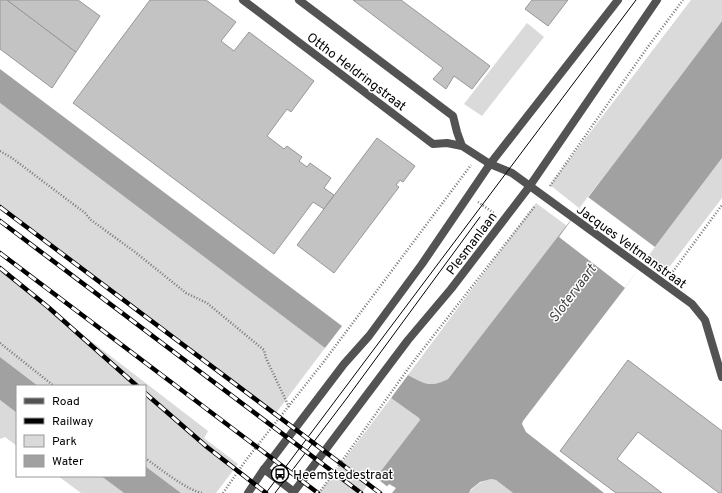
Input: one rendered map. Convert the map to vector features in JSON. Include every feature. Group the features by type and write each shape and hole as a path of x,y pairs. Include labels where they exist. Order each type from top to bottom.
{"street":[{"name":"Ottho Heldringstraat","path":"243,0 433,144 447,143 462,146 490,164"},
{"name":"Ottho Heldringstraat","path":"299,0 453,116 462,146"},
{"name":"Plesmanlaan","path":"263,470 344,364 369,336 422,264 490,164 618,0"},
{"name":"Plesmanlaan","path":"294,492 408,340 452,289 529,187 657,0"},
{"name":"Jacques Veltmanstraat","path":"490,164 512,174 692,304 705,320 722,377"},
{"path":"248,493 263,470 294,492"}],"path":[{"path":"319,493 413,362 543,196 647,48 683,0"},
{"path":"0,151 12,158 186,293 207,303 264,350 266,358 289,407"},
{"path":"223,493 246,460 289,407 478,156"},
{"path":"457,184 516,230"},
{"path":"663,284 722,205"},
{"path":"0,343 53,385"},
{"path":"146,459 178,481 198,493 203,493"}],"green space":[{"path":"691,0 722,0 722,21 639,132 579,208 550,185"},
{"path":"527,23 544,37 482,116 464,104"},
{"path":"0,103 325,348 276,413 0,205"},
{"path":"722,158 722,198 664,274 645,260"},
{"path":"536,203 567,226 448,379 442,382 428,384 408,375"},
{"path":"0,271 208,431 204,438 238,464 216,493 181,493 146,467 146,385 37,385 0,357"},
{"path":"391,398 420,420 364,493 319,493"},
{"path":"0,400 16,412 16,445 5,437 0,439"},
{"path":"59,477 102,477 124,493 81,493"},
{"path":"491,479 496,480 513,493 469,493 478,484"}],"water":[{"name":"Slotervaart","path":"722,21 722,158 522,424 526,432 604,493 513,493 496,480 491,479 480,482 471,489 469,493 392,493 396,488 389,484 382,493 364,493 420,420 391,398 408,375 428,384 442,382 448,379"},
{"path":"0,69 342,326 325,348 0,103"},
{"path":"0,357 37,385 16,385 16,412 0,400"},
{"path":"146,467 181,493 124,493 102,477 146,477"}],"pier":[{"path":"588,197 655,247 625,288 559,237"},
{"path":"374,476 389,488 385,493 362,493"}],"building":[{"path":"0,0 7,0 76,52 52,88 0,49"},
{"path":"7,0 78,0 100,16 76,52"},
{"path":"150,0 206,0 236,22 221,41 234,51 249,32 314,81 291,112 287,109 267,136 284,149 287,146 302,157 299,161 307,167 310,163 331,178 324,188 334,195 324,209 313,202 274,254 73,103"},
{"path":"353,0 401,0 490,66 472,89 454,76 446,89 433,79 443,68"},
{"path":"532,0 568,0 548,26 525,9"},
{"path":"377,138 415,166 403,182 400,180 396,185 399,187 334,273 297,245"},
{"path":"628,360 722,431 722,493 719,493 638,432 617,459 662,493 616,493 560,451"}],"tram line":[{"path":"266,493 636,0"},
{"path":"275,493 480,217"}],"railway":[{"path":"0,207 380,493"},
{"path":"0,221 361,493"},
{"path":"0,253 318,493"},
{"path":"0,268 48,307 136,385"},
{"path":"146,394 207,447 266,493"}],"place":[{"name":"Heemstedestraat","path":"280,474"}]}
